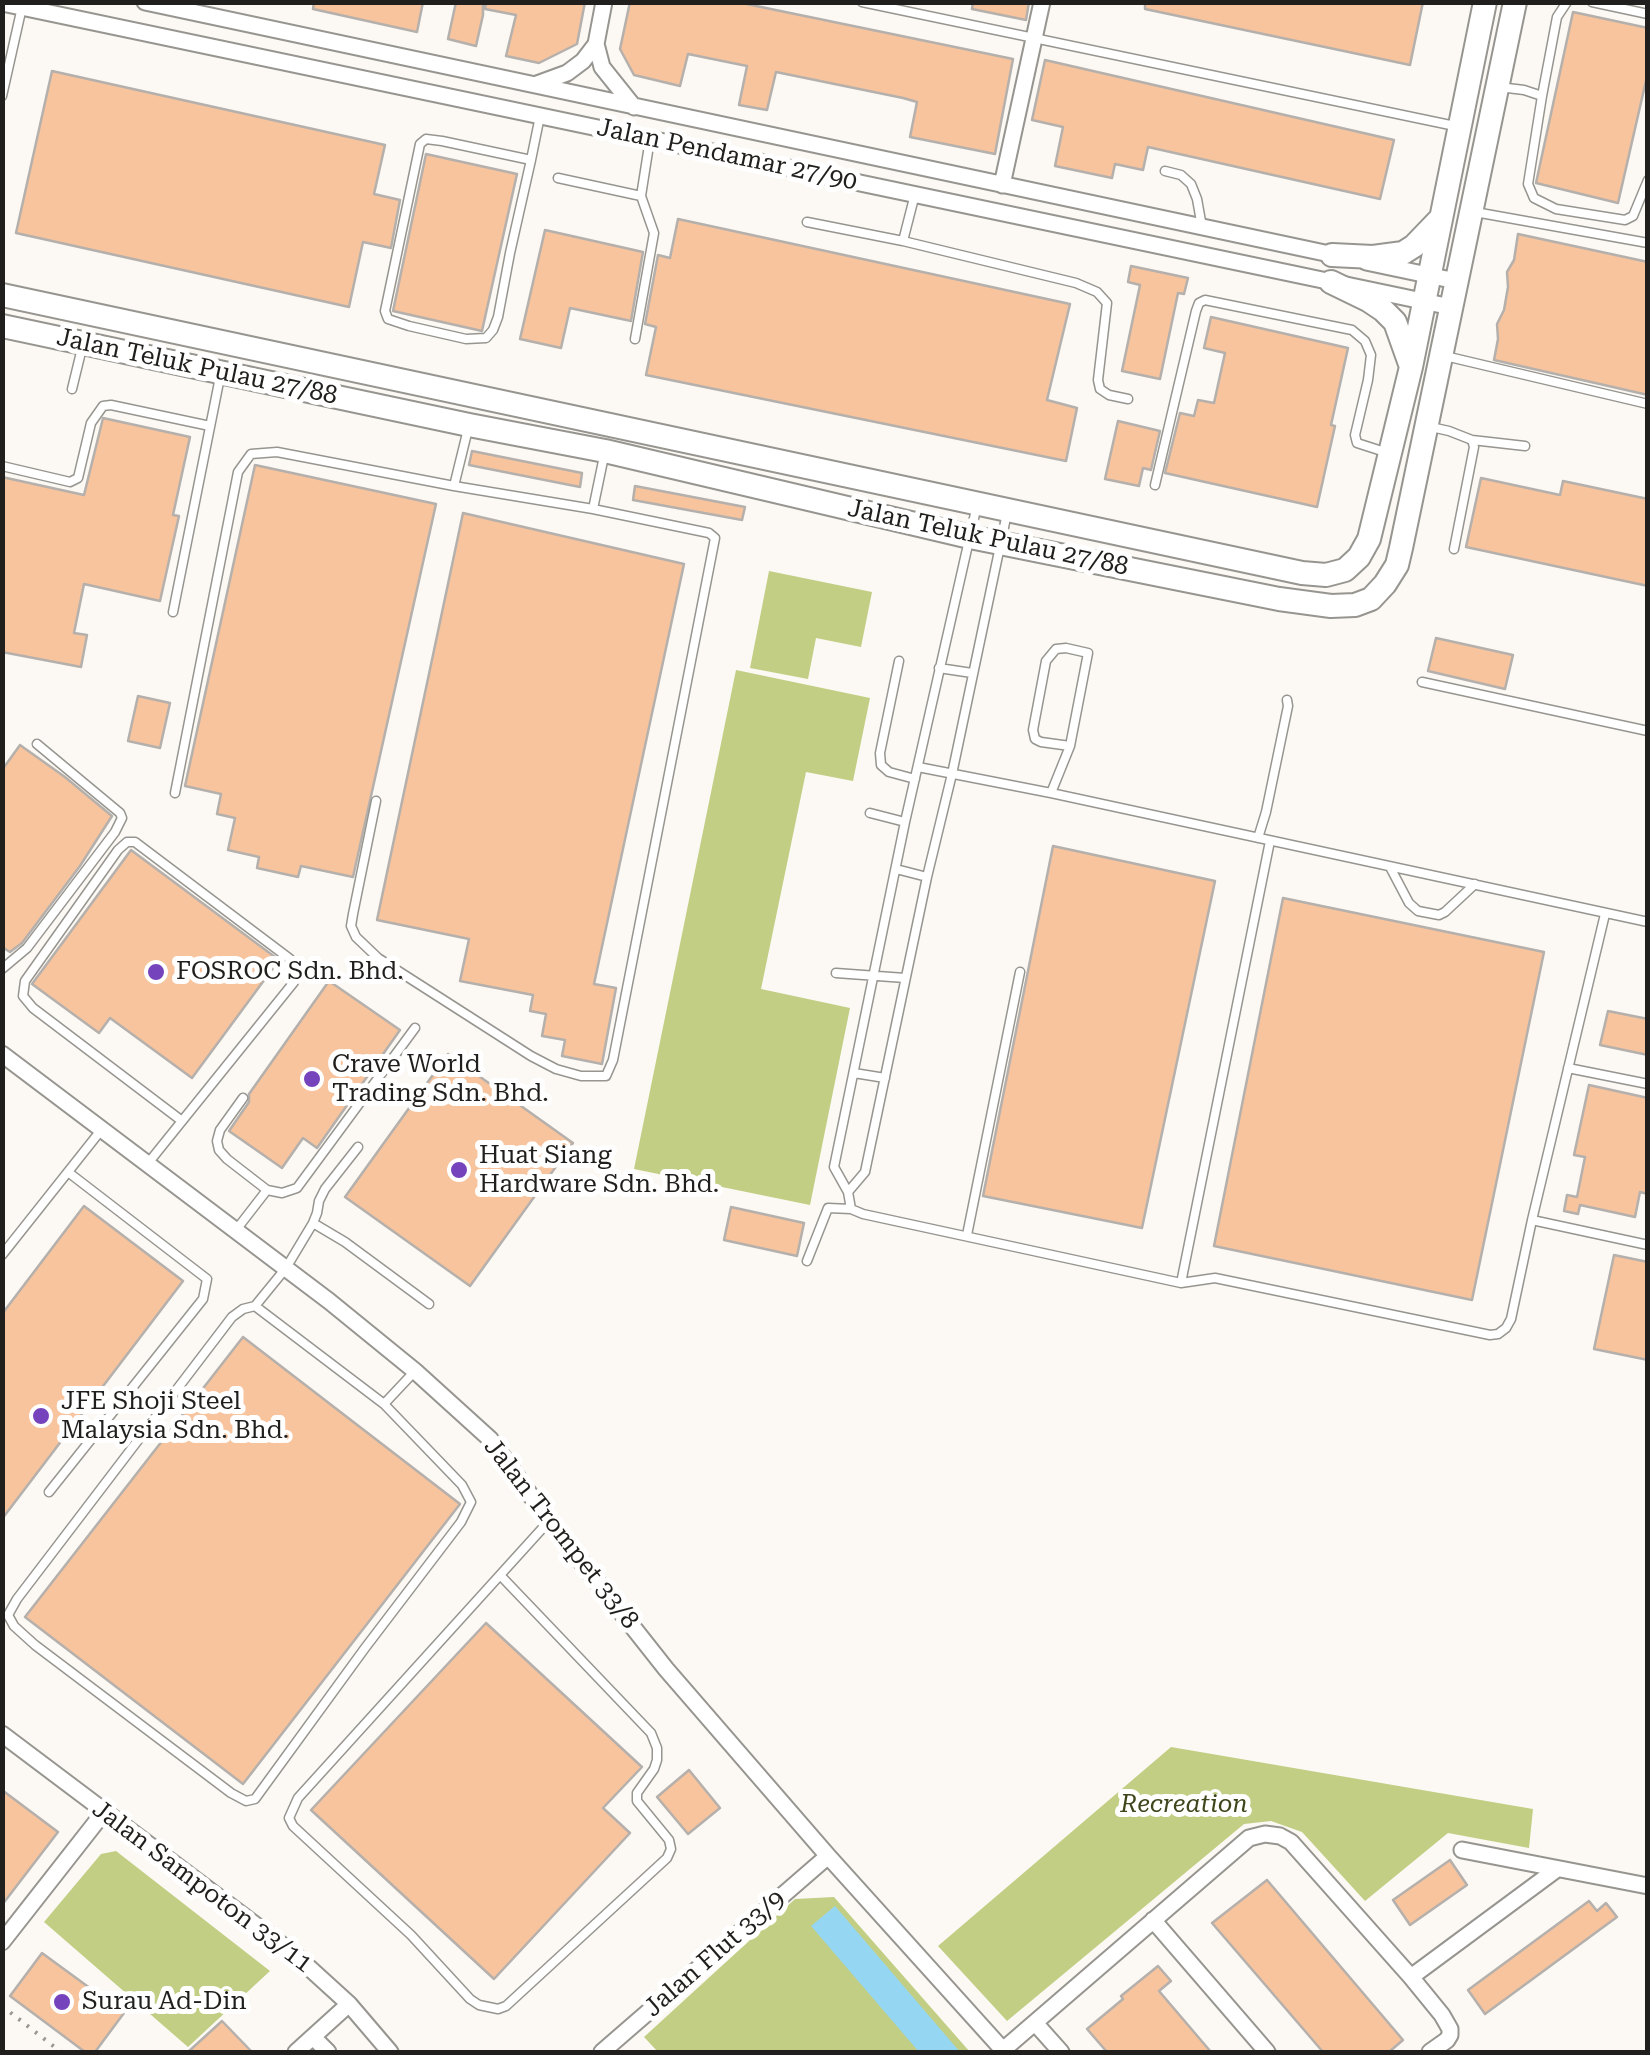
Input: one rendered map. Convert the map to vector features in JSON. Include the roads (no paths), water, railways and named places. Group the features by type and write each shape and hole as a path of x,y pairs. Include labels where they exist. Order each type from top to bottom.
{"street":[{"name":"Jalan Pendamar 27/90","path":"145,2 198,8 533,85 1456,281"},
{"path":"604,2 596,44 602,67 634,106"},
{"path":"1002,185 1042,2"},
{"name":"Jalan Teluk Pulau 27/88","path":"2,296 1326,575 1345,570 1370,539 1412,368 1485,2"},
{"name":"Jalan Teluk Pulau 27/88","path":"2,326 605,451 970,538 1279,599 1354,605 1372,598 1396,565 1515,2"},
{"name":"Jalan Pendamar 27/90","path":"2,3 1451,307"},
{"path":"533,85 567,73 596,44"},
{"path":"1332,255 1372,257 1403,253 1442,217"},
{"path":"1330,282 1368,300 1395,322 1412,368"},
{"name":"Jalan Trompet 33/8","path":"2,1054 286,1268 415,1371 490,1440 666,1668 1003,2050"},
{"name":"Jalan Sampoton 33/11","path":"2,1734 294,1954 349,2004 390,2052"},
{"path":"2,1942 104,1812"},
{"path":"1003,2050 1249,1838 1265,1834 1290,1842 1412,1976 1447,2022 1447,2040 1430,2052"},
{"path":"1462,1850 1648,1886"},
{"name":"Jalan Flut 33/9","path":"602,2052 828,1856"},
{"path":"1412,1976 1557,1869"},
{"path":"1153,1920 1266,2052"},
{"path":"296,2052 349,2004"},
{"path":"1036,2024 1061,2052"},
{"path":"313,2036 328,2052"}],"lane":[{"path":"862,2 1459,126"},
{"path":"1567,2 1558,17 1542,96 1528,184 1534,198 1556,208 1625,220 1633,216 1648,180"},
{"path":"1592,2 1648,14"},
{"path":"2,96 22,7"},
{"path":"2,47 13,49"},
{"path":"1499,87 1542,96"},
{"path":"531,160 442,141 426,140 420,144 386,312 388,318 466,339 486,338 493,330 498,318 531,160 540,116"},
{"path":"635,340 654,233 641,196 650,139"},
{"path":"1165,171 1181,175 1191,184 1202,227"},
{"path":"558,178 641,196"},
{"path":"903,241 915,194"},
{"path":"1472,212 1648,243"},
{"path":"806,222 903,241 1098,292 1107,303 1100,390 1128,400"},
{"path":"1155,485 1196,312 1205,300 1352,330 1366,341 1370,356 1368,380 1354,435 1357,444 1390,453"},
{"path":"72,389 83,343"},
{"path":"1441,355 1648,404"},
{"path":"173,612 221,373"},
{"path":"2,466 70,482 78,478 91,423 103,406 210,426"},
{"path":"454,486 468,425"},
{"path":"1427,427 1472,440 1524,446"},
{"path":"1454,549 1474,447 1472,440"},
{"path":"594,508 605,451"},
{"path":"175,793 238,472 251,454 277,452 594,508 715,538 617,1041 606,1076 582,1076 531,1056 378,958 356,936 351,926 376,800"},
{"path":"851,1209 848,1192 834,1167 872,974 978,503"},
{"path":"848,1192 865,1172 1008,509"},
{"path":"1051,793 1070,746 1088,654 1056,648 1046,661 1033,730 1036,739 1070,746"},
{"path":"900,661 880,753 882,765 889,772 915,779"},
{"path":"940,668 972,673"},
{"path":"1422,682 1648,731"},
{"path":"1258,838 1287,700"},
{"path":"2,968 26,948 116,832 122,818 38,744"},
{"path":"918,767 1648,922"},
{"path":"870,813 905,822"},
{"path":"1181,1282 1270,840"},
{"path":"148,1164 294,982 298,970 290,958 151,853 135,842 126,842 24,981 24,996 33,1008 182,1120"},
{"path":"1390,866 1409,903 1418,911 1439,915 1475,884"},
{"path":"896,869 927,877"},
{"path":"807,1260 828,1208 851,1209 1181,1282 1215,1278 1490,1336 1506,1328 1511,1319 1604,914"},
{"path":"967,1235 1020,972"},
{"path":"836,973 905,978"},
{"path":"243,1098 220,1130 219,1150 267,1190 282,1193 296,1188 414,1028"},
{"path":"1568,1068 1648,1084"},
{"path":"854,1072 885,1078"},
{"path":"2,1255 102,1129"},
{"path":"256,1306 384,1404 462,1484 471,1502 266,1784 255,1798 246,1801 230,1794 35,1644 14,1626 8,1614 232,1317 242,1309 256,1306 286,1268 313,1223 325,1189 358,1147"},
{"path":"49,1492 203,1299 207,1279 68,1172"},
{"path":"236,1230 267,1190"},
{"path":"1532,1220 1648,1245"},
{"path":"313,1223 429,1304"},
{"path":"384,1404 415,1371"},
{"path":"500,1575 651,1732 657,1760 638,1793 638,1802 672,1849 667,1858 506,2006 498,2009 470,1999 289,1818 298,1798 500,1575 549,1521"}],"water":[{"path":"835,1906 960,2052 919,2052 811,1926"}],"place":[{"name":"FOSROC Sdn. Bhd.","path":"156,972"},
{"name":"Crave World Trading Sdn. Bhd.","path":"312,1079"},
{"name":"Huat Siang Hardware Sdn. Bhd.","path":"459,1170"},
{"name":"JFE Shoji Steel Malaysia Sdn. Bhd.","path":"41,1416"},
{"name":"Surau Ad-Din","path":"62,2002"}],"park label":[{"name":"Recreation","path":"1184,1805"}]}
